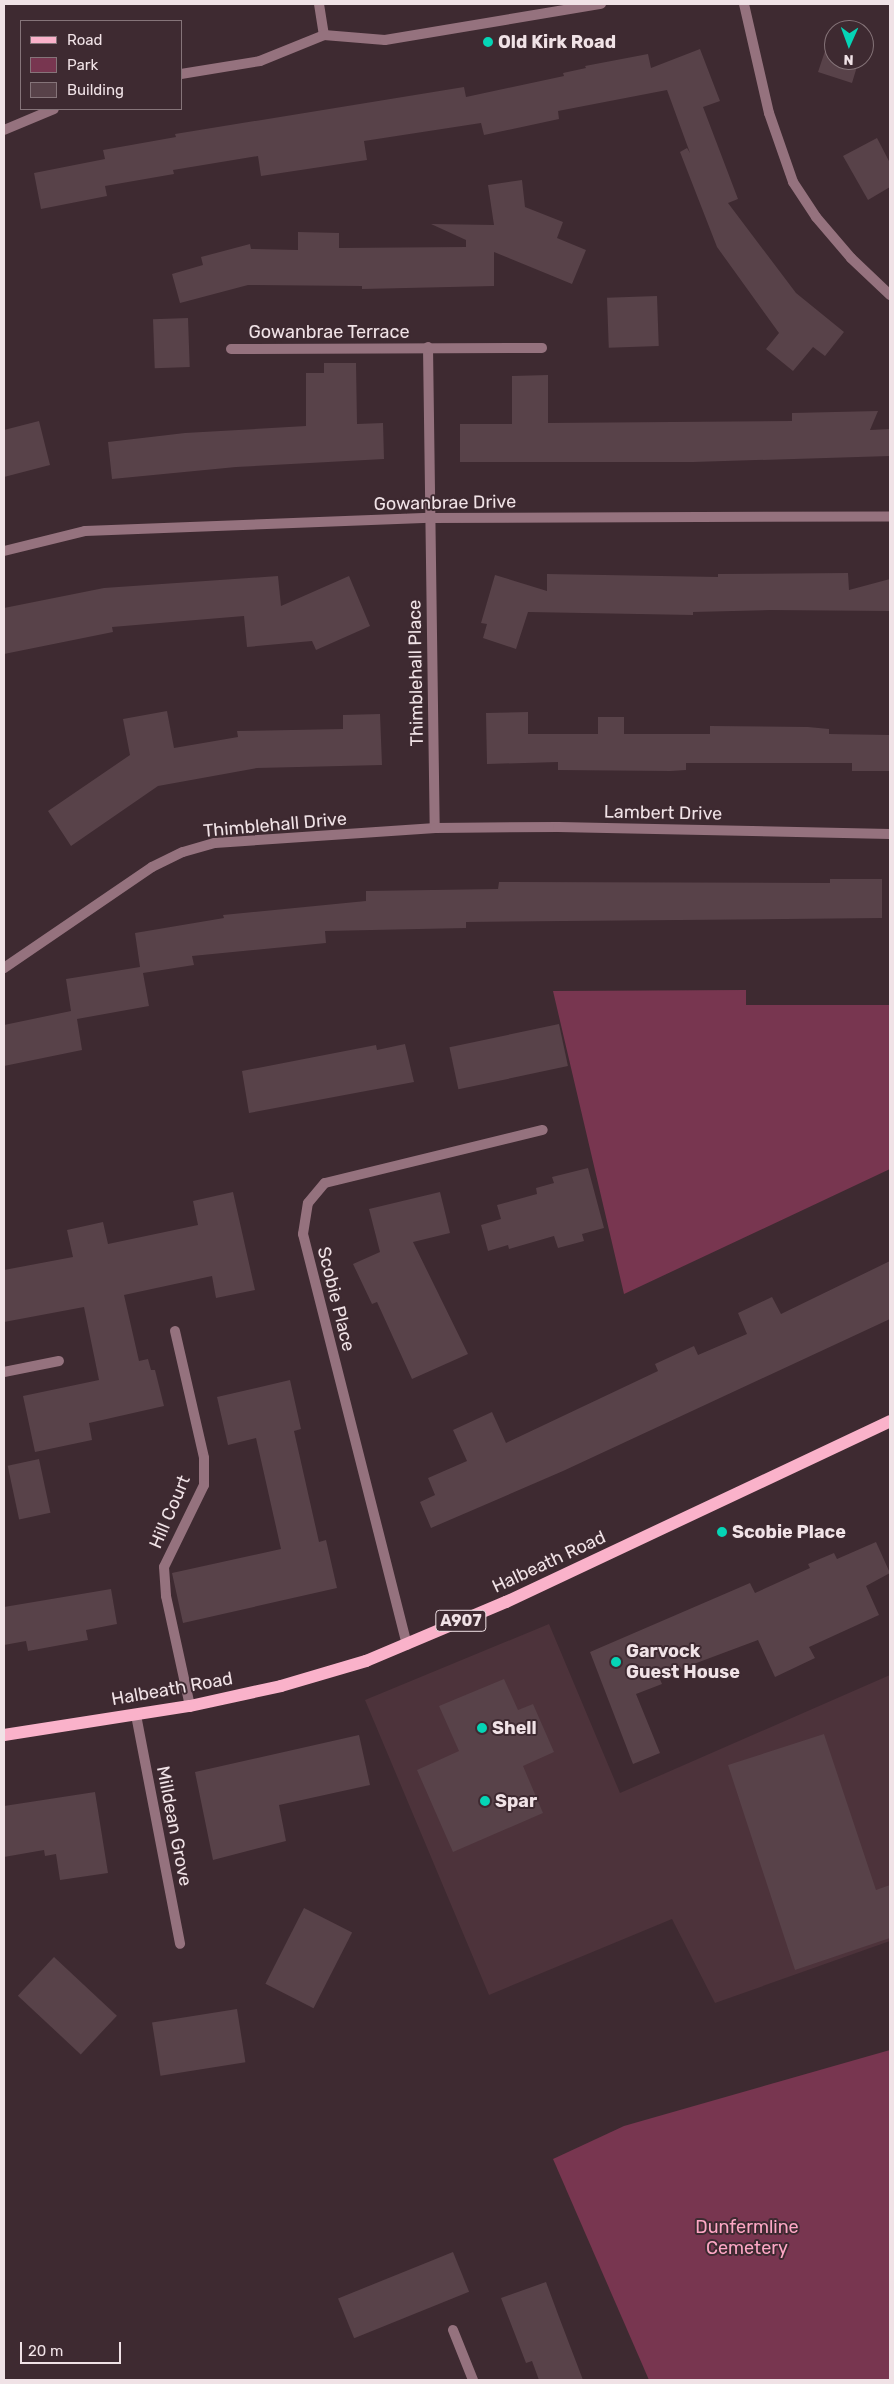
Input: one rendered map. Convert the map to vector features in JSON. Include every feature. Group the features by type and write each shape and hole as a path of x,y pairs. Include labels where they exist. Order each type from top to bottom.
{"main road":[{"name":"Halbeath Road","path":"4,1735 190,1706 291,1683 366,1662 506,1602 890,1421"}],"street":[{"path":"319,4 324,35"},
{"path":"182,74 260,61 324,35 385,40 601,4"},
{"path":"744,4 768,113 793,182 816,217 850,258 890,296"},
{"path":"4,130 52,110"},
{"name":"Gowanbrae Terrace","path":"428,347 430,518"},
{"name":"Gowanbrae Terrace","path":"231,349 542,348"},
{"name":"Gowanbrae Drive","path":"4,551 85,531 430,518 890,516"},
{"name":"Thimblehall Place","path":"430,518 434,828"},
{"name":"Lambert Drive","path":"434,828 558,827 890,834"},
{"name":"Thimblehall Drive","path":"4,968 152,867 183,852 215,843 434,828"},
{"name":"Scobie Place","path":"407,1645 303,1234 308,1202 325,1183 543,1130"},
{"name":"Hill Court","path":"175,1331 204,1458 204,1485 164,1567 166,1596 190,1706"},
{"path":"4,1372 59,1361"},
{"name":"Milldean Grove","path":"136,1715 180,1944"},
{"path":"453,2330 473,2380"}],"shaded area":[{"path":"549,1624 620,1793 890,1675 890,1941 715,2003 672,1919 489,1995 365,1700"}],"green space":[{"path":"746,990 746,1005 890,1005 890,1169 624,1294 553,991"},
{"name":"Dunfermline Cemetery","path":"890,2050 890,2380 649,2380 553,2159 624,2126"}],"building":[{"path":"700,49 720,101 703,107 738,199 728,203 796,293 844,332 825,356 813,347 793,371 766,349 779,333 717,247 680,152 687,148 690,153 667,90 558,111 559,119 484,135 481,123 364,141 367,160 261,176 258,156 173,170 174,174 105,186 107,196 41,209 34,173 105,159 103,150 176,137 175,134 464,87 466,97 564,76 563,73 586,68 585,66 648,54 651,68"},
{"path":"824,54 824,70 856,70 852,83 818,72"},
{"path":"877,138 890,163 890,187 868,200 843,156"},
{"path":"522,180 525,207 563,222 557,238 586,250 572,284 494,252 494,286 362,289 362,286 248,285 180,303 172,274 203,265 201,257 250,244 251,249 298,250 298,232 339,233 339,248 466,247 466,240 431,224 494,225 488,185"},
{"path":"657,296 659,346 609,348 607,298"},
{"path":"188,318 190,367 155,368 153,319"},
{"path":"324,363 356,363 357,424 383,423 384,459 236,467 112,479 108,442 185,433 306,426 306,373 324,373"},
{"path":"548,375 548,423 792,421 792,413 878,411 870,430 890,429 890,456 693,462 460,462 460,424 512,424 512,376"},
{"path":"39,421 50,465 4,477 4,430"},
{"path":"848,573 849,590 890,579 890,611 770,610 693,612 693,615 528,612 516,649 483,638 487,624 481,623 495,575 547,591 547,574 718,577 718,574"},
{"path":"278,576 281,606 349,576 370,626 316,650 312,641 247,647 244,616 112,627 113,632 4,654 4,608 104,588"},
{"path":"167,711 174,748 238,737 237,731 343,729 343,715 380,714 382,765 257,768 158,786 71,846 48,811 130,755 123,719"},
{"path":"528,712 528,734 598,734 598,717 624,717 624,734 710,734 710,726 808,727 829,729 829,734 890,735 890,771 852,771 852,763 686,763 686,770 671,771 558,770 558,762 487,764 486,713"},
{"path":"830,879 882,879 882,918 466,922 466,928 325,931 326,943 192,956 194,965 143,973 149,1006 77,1019 82,1050 4,1066 4,1025 71,1011 66,979 140,967 135,933 224,918 223,915 366,901 366,891 498,889 499,882 830,883"},
{"path":"559,1024 568,1066 458,1089 449,1047"},
{"path":"405,1044 414,1082 249,1113 242,1071 376,1045 377,1050"},
{"path":"588,1168 604,1228 582,1234 584,1241 558,1248 554,1236 509,1249 508,1245 488,1251 481,1225 501,1219 497,1205 537,1194 536,1188 554,1183 552,1177"},
{"path":"233,1192 255,1290 216,1298 212,1276 124,1295 139,1361 148,1359 151,1370 155,1370 164,1406 89,1423 92,1440 35,1452 23,1396 99,1380 84,1307 4,1322 4,1270 73,1257 67,1230 103,1222 108,1244 198,1225 193,1201"},
{"path":"440,1192 450,1233 413,1242 468,1354 412,1379 377,1302 372,1304 353,1264 380,1252 369,1209"},
{"path":"890,1261 890,1319 563,1471 431,1528 420,1502 435,1495 428,1478 467,1461 453,1430 492,1412 506,1443 658,1371 655,1364 694,1346 698,1355 747,1334 738,1313 772,1297 781,1314"},
{"path":"290,1380 301,1429 294,1431 319,1542 326,1540 337,1588 183,1623 172,1573 281,1549 256,1438 228,1445 217,1397"},
{"path":"39,1459 50,1513 19,1519 8,1466"},
{"path":"876,1542 890,1573 866,1586 879,1615 809,1647 815,1658 775,1677 758,1640 659,1677 662,1684 636,1694 660,1753 633,1764 590,1652 750,1583 755,1593 810,1568 808,1564 834,1553 837,1559"},
{"path":"111,1589 117,1624 86,1630 88,1640 28,1651 26,1641 4,1645 4,1607"},
{"path":"504,1679 518,1710 533,1704 554,1752 523,1766 543,1813 453,1852 417,1770 459,1751 439,1706"},
{"path":"824,1734 876,1890 890,1885 890,1938 795,1970 728,1765"},
{"path":"359,1735 370,1785 279,1805 286,1841 213,1860 195,1772"},
{"path":"95,1792 108,1873 60,1880 56,1854 45,1856 44,1850 4,1857 4,1806"},
{"path":"304,1908 352,1933 314,2008 265,1984"},
{"path":"54,1957 117,2016 81,2054 18,1996"},
{"path":"237,2009 245,2062 161,2076 152,2022"},
{"path":"453,2252 469,2292 354,2338 338,2298"},
{"path":"546,2282 583,2380 539,2380 532,2361 526,2363 501,2298"}],"place":[{"name":"Old Kirk Road","path":"488,42"},
{"name":"Scobie Place","path":"722,1532"},
{"name":"Garvock Guest House","path":"616,1662"},
{"name":"Shell","path":"482,1728"},
{"name":"Spar","path":"485,1801"}]}
